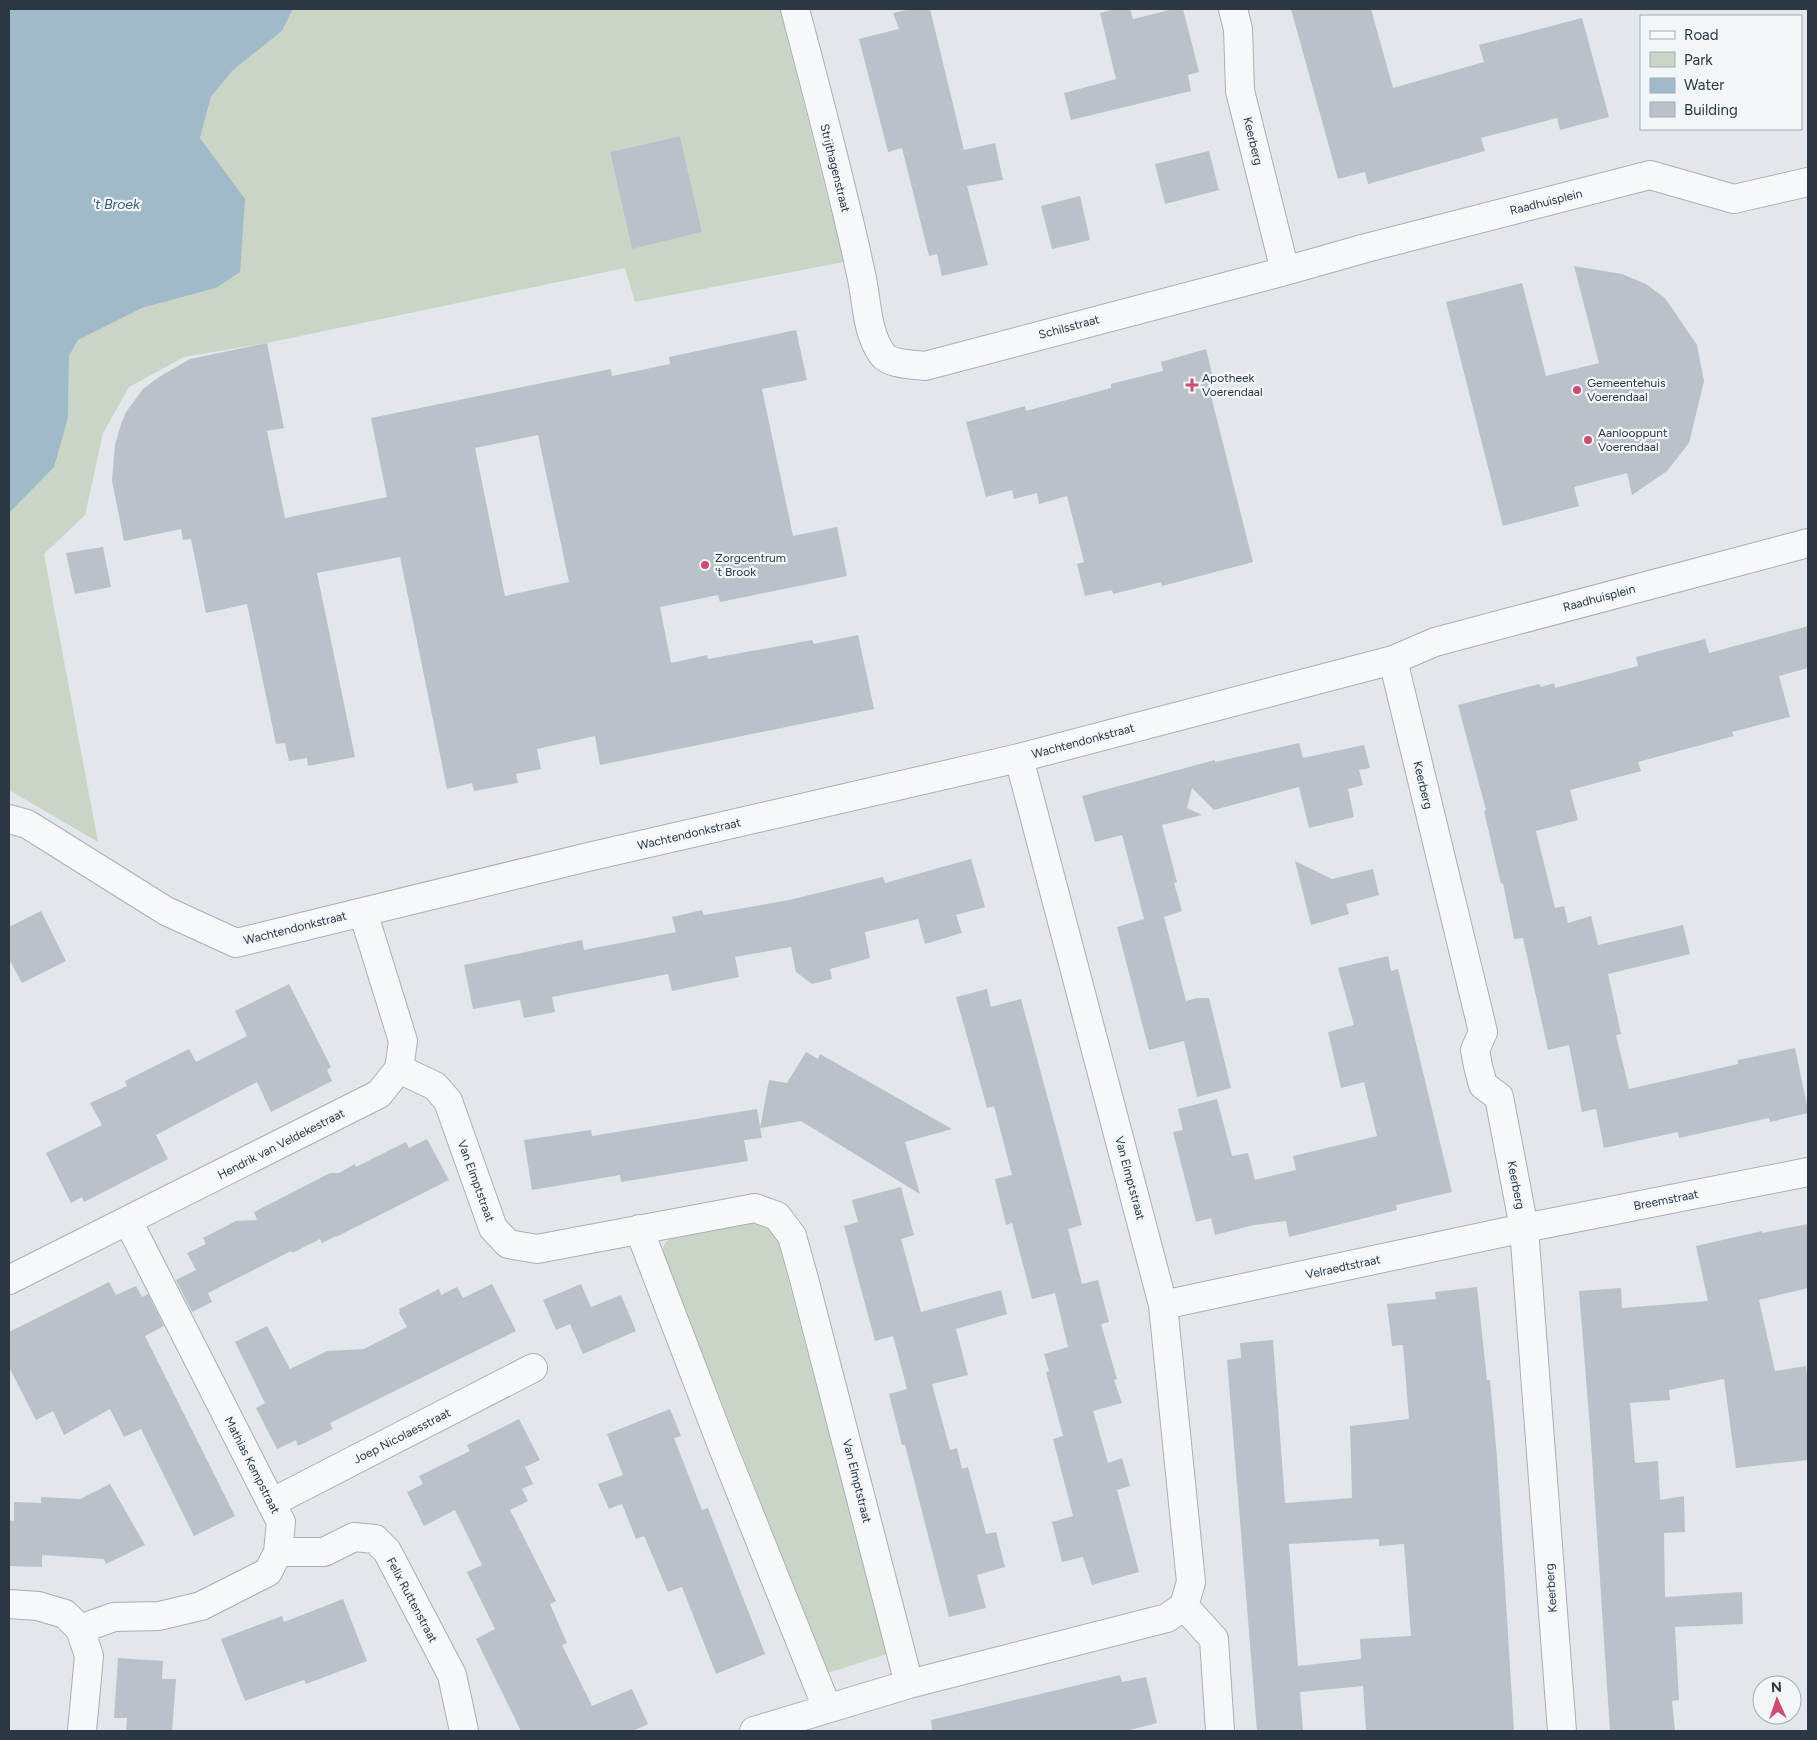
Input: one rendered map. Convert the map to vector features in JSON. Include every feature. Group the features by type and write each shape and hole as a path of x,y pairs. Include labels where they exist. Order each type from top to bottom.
{"street":[{"name":"Strijthagenstraat","path":"795,9 862,275 871,328"},
{"name":"Keerberg","path":"1232,9 1238,29 1240,91 1285,271"},
{"name":"Raadhuisplein","path":"1285,271 1366,248 1650,175 1734,198 1808,182"},
{"name":"Schilsstraat","path":"871,328 877,346 884,356 895,362 925,366 1285,271"},
{"name":"Raadhuisplein","path":"1392,660 1435,642 1808,543"},
{"name":"Keerberg","path":"1392,660 1483,1032 1475,1050 1478,1066 1483,1085 1499,1097 1524,1228 1562,1731"},
{"name":"Wachtendonkstraat","path":"9,820 27,824 166,911 236,943 588,857 1019,758 1392,660"},
{"name":"Van Elmptstraat","path":"1019,758 1163,1306 1191,1582 1184,1606"},
{"path":"363,912 403,1042 399,1069"},
{"name":"Van Elmptstraat","path":"399,1069 435,1086 448,1101 493,1228 508,1244 537,1248 756,1208 777,1216 792,1236 909,1684"},
{"name":"Hendrik van Veldekestraat","path":"9,1280 379,1094 399,1069"},
{"name":"Breemstraat","path":"1524,1228 1808,1172"},
{"name":"Mathias Kempstraat","path":"80,1629 114,1617 159,1616 201,1606 268,1572 278,1552 280,1522 128,1221"},
{"name":"Velraedtstraat","path":"1163,1306 1524,1228"},
{"path":"638,1229 827,1708"},
{"name":"Joep Nicolaesstraat","path":"271,1503 533,1368"},
{"name":"Felix Ruttenstraat","path":"278,1552 324,1552 354,1537 375,1539 387,1552 452,1675 464,1731"},
{"path":"9,1604 38,1606 64,1614 80,1629 89,1656 82,1731"},
{"path":"754,1731 909,1684 1167,1618 1184,1606 1214,1639 1220,1731"}],"green space":[{"path":"293,9 780,9 844,262 635,302 625,268 267,343 184,357 129,387 103,433 85,515 44,554 98,842 9,790 9,513 68,418 69,356 78,340 142,308 216,288 219,165 200,138 211,97 232,71 282,31","holes":["680,136 702,232 632,248 610,152"]},
{"path":"751,1223 764,1224 776,1233 887,1654 828,1673 662,1251 665,1243 673,1236"}],"water":[{"name":"'t Broek","path":"9,9 293,9 282,31 232,71 211,97 200,138 245,199 240,272 216,288 142,308 78,340 69,356 68,418 54,467 9,513"}],"building":[{"path":"911,9 930,9 964,150 995,143 1003,180 967,186 988,265 942,276 937,254 929,256 902,148 888,152 859,39 899,29 893,13"},
{"path":"1115,9 1130,9 1133,19 1173,9 1183,9 1199,72 1188,75 1191,91 1071,120 1064,93 1116,79 1100,13"},
{"path":"1291,9 1371,9 1393,88 1484,62 1479,45 1582,18 1609,117 1560,130 1557,118 1481,138 1485,151 1368,184 1365,172 1338,179"},
{"path":"680,136 702,232 632,249 610,152"},
{"path":"1209,151 1219,190 1165,204 1155,164"},
{"path":"1080,196 1090,240 1052,249 1041,206"},
{"path":"1574,266 1622,274 1646,284 1665,298 1697,345 1704,381 1689,443 1667,471 1632,495 1627,473 1574,487 1579,506 1503,526 1446,302 1522,283 1546,376 1599,363"},
{"name":"Zorgcentrum 't Brook","path":"796,330 807,380 762,389 793,536 837,527 847,576 720,602 718,595 660,607 671,663 707,655 708,659 812,640 814,644 858,635 874,709 600,765 595,736 537,749 541,769 516,774 518,783 474,791 472,783 447,789 400,557 317,573 355,757 308,766 307,758 289,761 285,743 276,744 247,604 206,613 191,539 183,540 181,529 124,541 112,481 115,445 121,424 126,412 143,389 159,377 190,359 267,343 284,428 267,431 285,518 387,497 371,418 611,369 612,376 670,364 669,357","holes":["538,435 569,582 505,596 475,448"]},
{"path":"1206,349 1213,378 1207,380 1253,562 1162,586 1161,582 1113,594 1112,590 1085,596 1077,564 1084,562 1067,496 1039,504 1037,493 1014,499 1012,490 986,497 966,422 1025,406 1026,411 1111,388 1111,384 1163,371 1161,362"},
{"path":"103,547 111,587 75,594 66,553"},
{"path":"1808,626 1808,668 1779,676 1790,717 1732,732 1734,736 1638,762 1641,771 1570,790 1578,820 1536,831 1555,908 1564,906 1568,923 1591,916 1598,945 1683,925 1690,954 1608,974 1621,1034 1616,1035 1629,1089 1738,1064 1738,1060 1795,1048 1808,1113 1770,1122 1769,1118 1679,1138 1678,1132 1604,1148 1596,1109 1582,1112 1569,1045 1548,1050 1523,938 1514,939 1503,883 1501,884 1484,811 1486,810 1458,705 1539,684 1541,687 1554,683 1555,688 1638,666 1636,657 1705,639 1709,653"},
{"path":"1299,743 1303,758 1364,745 1370,768 1359,770 1363,785 1348,789 1354,817 1309,828 1299,787 1214,810 1192,788 1187,808 1202,815 1162,825 1177,882 1174,883 1182,911 1164,917 1186,1001 1197,998 1209,998 1231,1088 1197,1097 1184,1041 1149,1050 1117,927 1144,919 1122,835 1095,842 1082,796 1215,760 1215,762"},
{"path":"971,859 985,907 956,915 962,933 925,944 918,919 865,932 870,958 830,969 832,979 812,984 796,972 791,947 735,957 739,977 672,991 668,974 552,997 555,1012 524,1018 520,1000 473,1009 464,965 582,940 584,950 676,932 672,917 702,910 704,915 789,900 883,877 885,883"},
{"path":"1295,861 1332,879 1373,869 1379,895 1346,904 1349,914 1311,925"},
{"path":"41,911 66,961 22,983 9,959 9,927"},
{"path":"1388,956 1391,971 1398,969 1452,1192 1396,1205 1397,1210 1289,1237 1286,1221 1254,1225 1215,1235 1211,1218 1196,1222 1173,1132 1183,1130 1178,1109 1217,1099 1232,1156 1248,1153 1255,1180 1296,1170 1293,1156 1377,1136 1364,1082 1341,1088 1328,1032 1354,1025 1338,968"},
{"path":"289,984 331,1067 327,1070 332,1081 271,1112 257,1082 156,1135 168,1159 84,1202 82,1197 71,1203 46,1153 102,1125 90,1103 127,1086 125,1081 189,1049 196,1062 247,1036 235,1011"},
{"path":"987,989 991,1007 1021,999 1082,1225 1068,1229 1082,1284 1098,1280 1109,1322 1101,1324 1117,1379 1114,1380 1122,1403 1093,1411 1108,1463 1122,1458 1130,1486 1117,1490 1139,1572 1092,1585 1083,1557 1062,1562 1052,1522 1073,1516 1053,1439 1063,1436 1046,1372 1049,1371 1044,1354 1068,1347 1055,1293 1032,1299 1012,1223 1006,1225 995,1179 1012,1175 994,1106 987,1108 956,997"},
{"path":"806,1052 818,1059 820,1054 952,1129 905,1142 920,1194 801,1121 760,1128 769,1080 787,1083"},
{"path":"757,1109 762,1138 744,1140 748,1161 621,1182 620,1175 532,1190 524,1140 591,1130 592,1136"},
{"path":"427,1139 449,1180 336,1237 322,1243 320,1239 292,1253 291,1251 208,1293 212,1302 192,1312 176,1280 196,1270 187,1253 206,1244 203,1238 236,1221 257,1220 254,1212 330,1173 339,1173 355,1164 356,1167 406,1142 409,1148"},
{"path":"901,1187 914,1235 901,1239 921,1312 1001,1290 1007,1314 956,1329 968,1375 932,1384 950,1450 957,1448 962,1469 968,1467 986,1534 996,1532 1005,1567 977,1575 986,1608 949,1617 905,1445 902,1445 889,1394 907,1389 893,1336 875,1341 844,1226 858,1222 852,1200"},
{"path":"1808,1224 1808,1288 1759,1300 1775,1371 1806,1366 1808,1384 1808,1460 1736,1468 1724,1379 1669,1390 1670,1400 1630,1403 1635,1463 1658,1461 1660,1500 1684,1496 1685,1532 1664,1533 1665,1597 1742,1592 1743,1624 1675,1627 1679,1700 1672,1701 1675,1731 1610,1731 1579,1291 1621,1288 1622,1308 1708,1301 1696,1246 1762,1231 1762,1233"},
{"path":"109,1282 116,1295 136,1286 142,1297 148,1294 164,1326 145,1336 235,1516 194,1536 141,1429 124,1437 110,1409 64,1435 53,1411 36,1420 9,1367 9,1332"},
{"path":"492,1284 516,1331 330,1423 333,1429 298,1446 296,1440 277,1449 256,1408 265,1403 235,1342 267,1326 290,1369 327,1351 364,1349 407,1327 399,1313 399,1309 439,1289 441,1295 457,1287 463,1298"},
{"path":"581,1284 591,1307 621,1295 636,1331 583,1354 570,1324 556,1330 543,1300"},
{"path":"1477,1287 1487,1380 1490,1380 1497,1457 1514,1731 1366,1731 1363,1686 1300,1692 1303,1731 1257,1731 1227,1360 1241,1358 1240,1343 1273,1340 1285,1503 1352,1498 1350,1426 1409,1419 1403,1345 1392,1346 1387,1304 1436,1299 1435,1292","holes":["1379,1539 1379,1546 1404,1544 1411,1636 1360,1639 1361,1659 1298,1666 1289,1544"]},
{"path":"670,1409 681,1436 674,1438 702,1510 708,1508 765,1654 716,1674 682,1587 668,1592 644,1536 636,1539 622,1504 609,1509 598,1484 623,1475 607,1434"},
{"path":"519,1419 540,1460 525,1467 533,1484 522,1489 528,1501 510,1510 556,1601 550,1604 567,1643 562,1645 592,1706 632,1689 648,1724 633,1731 521,1731 476,1639 495,1629 467,1572 482,1565 455,1510 424,1526 407,1492 423,1484 419,1476 470,1451 467,1445"},
{"path":"110,1484 145,1545 106,1564 104,1559 42,1555 42,1567 9,1566 9,1520 14,1521 14,1502 41,1503 41,1497 80,1499"},
{"path":"343,1599 367,1661 306,1684 304,1680 245,1701 221,1639 282,1616 284,1622"},
{"path":"118,1658 163,1661 162,1679 176,1679 172,1731 126,1731 127,1718 114,1718"},
{"path":"1120,1675 1122,1682 1146,1677 1157,1723 1126,1731 932,1731 931,1720"}],"place":[{"name":"Apotheek Voerendaal","path":"1192,385"},
{"name":"Gemeentehuis Voerendaal","path":"1577,390"},
{"name":"Aanlooppunt Voerendaal","path":"1588,440"},
{"name":"Zorgcentrum 't Brook","path":"705,565"}]}
